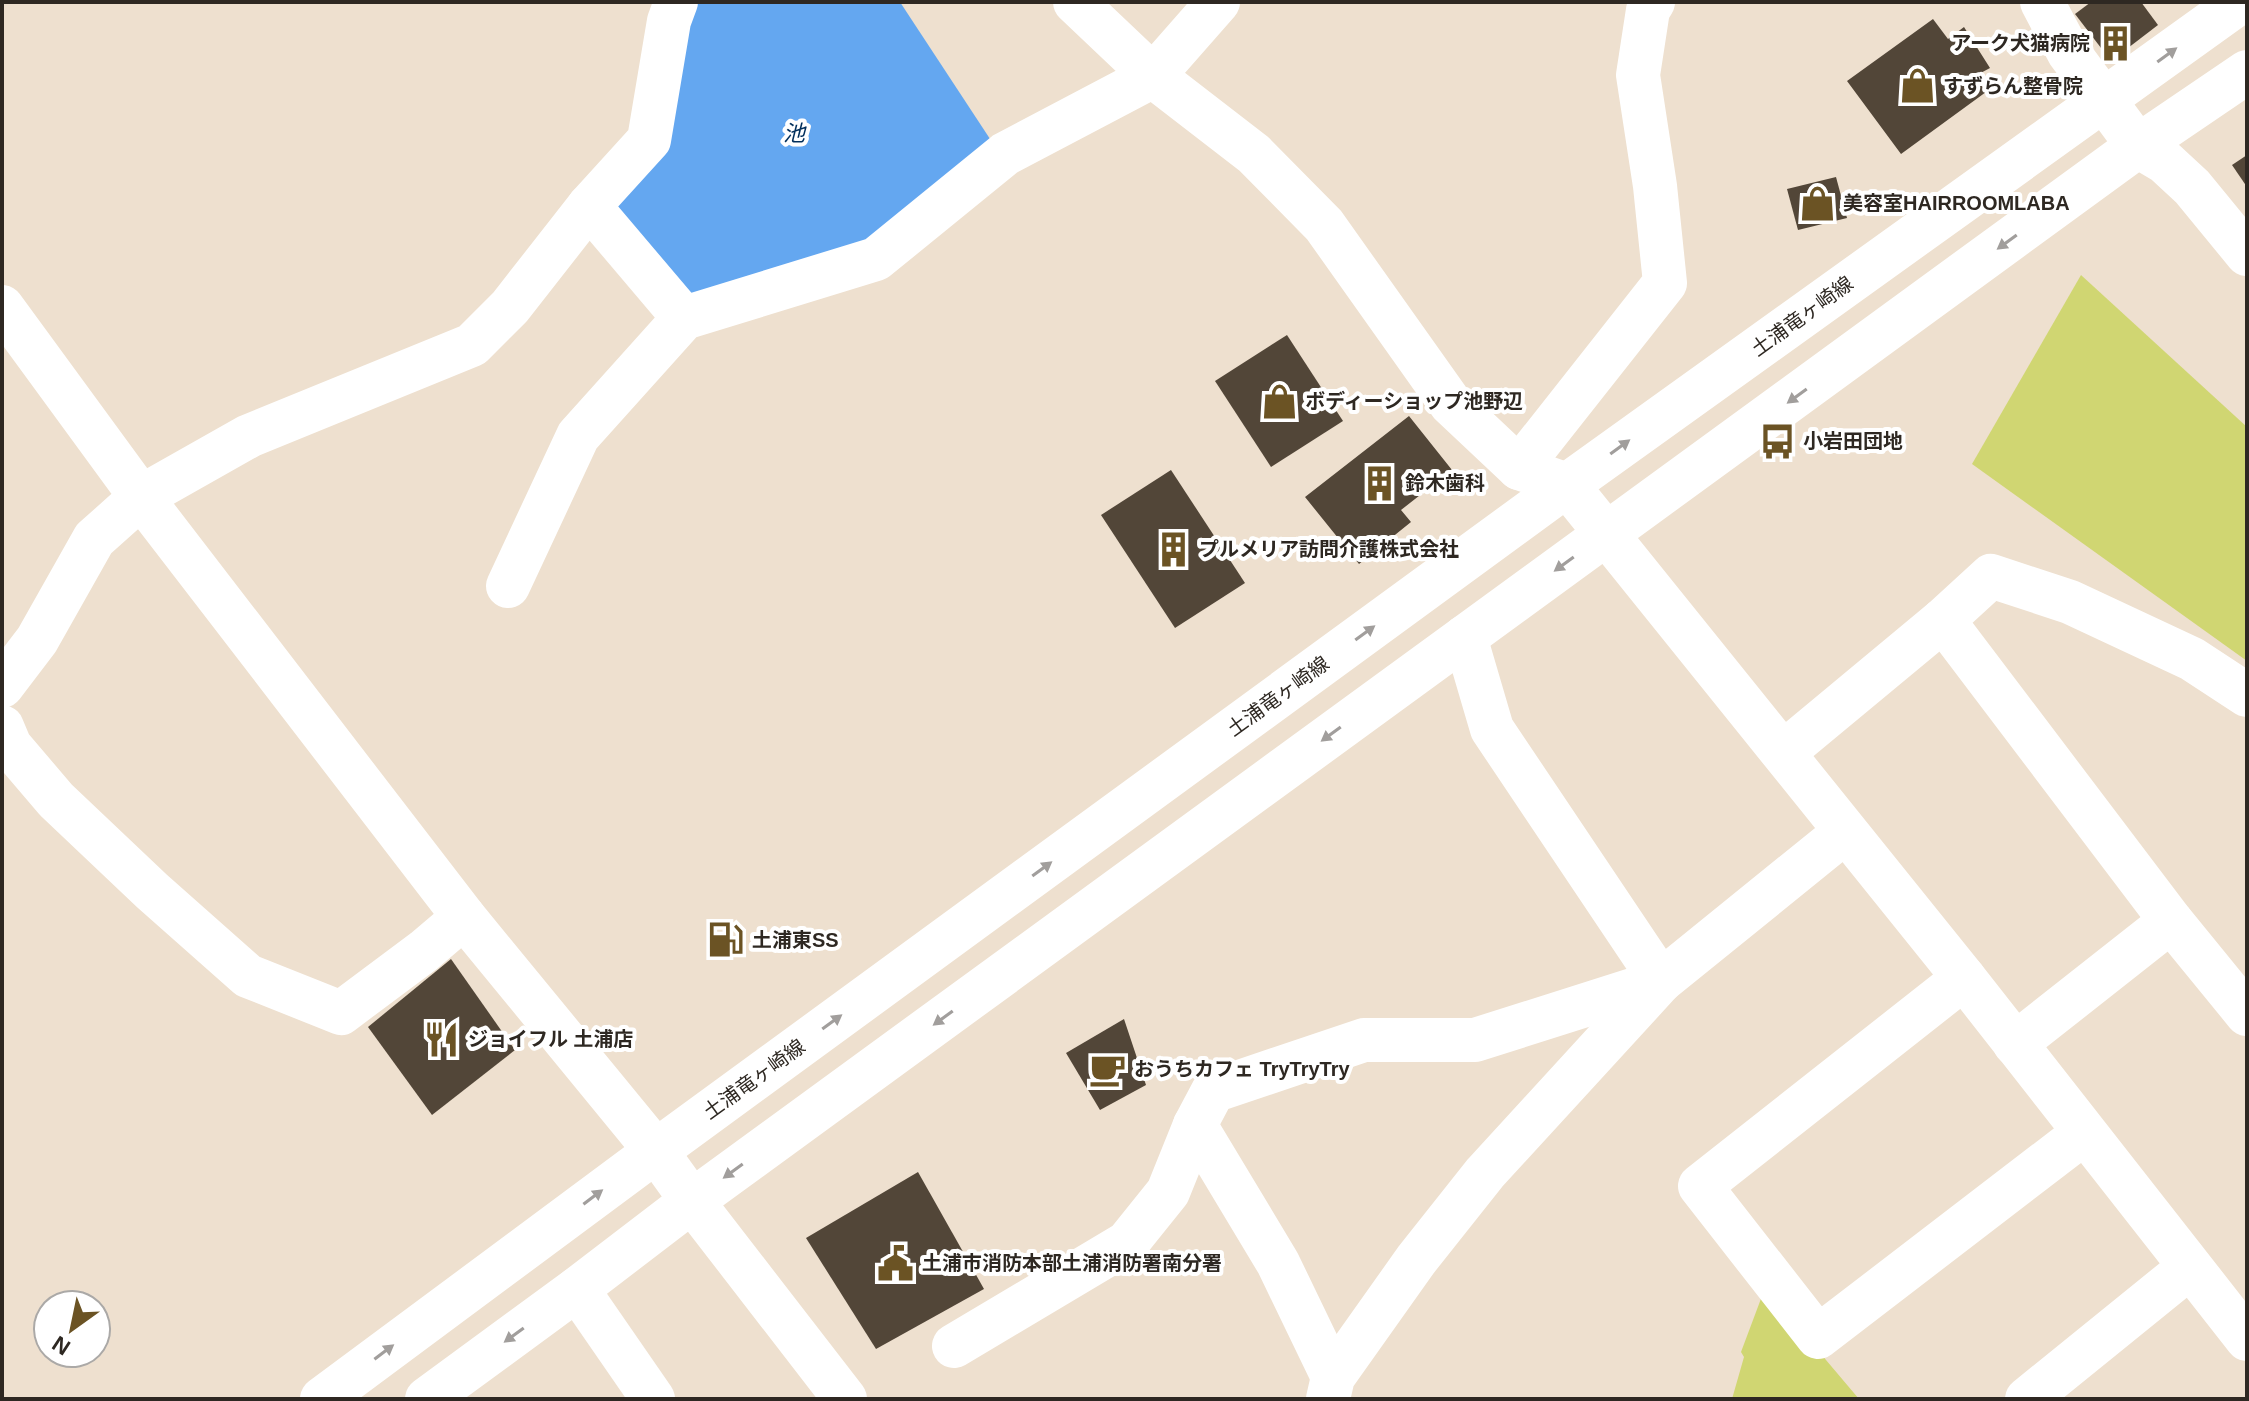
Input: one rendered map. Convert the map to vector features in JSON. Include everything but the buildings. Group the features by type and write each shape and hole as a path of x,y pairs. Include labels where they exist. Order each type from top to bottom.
{"street":[{"path":"2,686 37,640 94,539 141,497 249,436 472,345 510,307 589,206 649,140 669,21 676,2"},
{"path":"1075,2 1153,76 1254,154 1324,225 1451,404 1519,468 1567,485 1964,978 2247,1339"},
{"path":"508,586 578,436 684,318 876,259 1005,154 1153,76 1218,2"},
{"path":"1519,468 1665,283 1655,186 1638,75 1648,10 1653,2"},
{"path":"2042,2 2069,53 2138,146 2165,162 2192,187 2247,254"},
{"name":"土浦竜ヶ崎線","path":"322,1399 1567,485 2240,2"},
{"path":"427,1399 692,1201 1606,533 2138,146 2247,72"},
{"path":"589,206 684,318"},
{"path":"2,307 141,497 464,917 656,1151 845,1399"},
{"path":"1784,752 1943,620 1991,576 2070,602 2192,659 2247,695"},
{"path":"1943,620 2171,921 2247,1014"},
{"path":"1465,637 1492,729 1661,981"},
{"path":"2,727 10,746 56,800 248,976 341,1013 464,917"},
{"path":"1330,1388 1416,1260 1485,1173 1661,981 1845,832"},
{"path":"2015,1044 2171,921"},
{"path":"1964,978 1700,1186 1818,1337 2084,1133"},
{"path":"954,1346 1127,1243 1168,1192 1195,1125 1213,1091 1364,1040 1475,1040 1661,981"},
{"path":"1195,1125 1278,1263 1330,1388"},
{"path":"2027,1399 2190,1267"},
{"path":"577,1289 653,1399"}],"green space":[{"path":"2081,275 2247,427 2247,661 1972,464"},
{"path":"1765,1288 1859,1399 1732,1399 1744,1357 1741,1352"}],"water":[{"name":"池","path":"688,2 900,2 994,145 868,247 687,305 604,206"}],"place":[{"name":"アーク犬猫病院","path":"2116,43"},
{"name":"すずらん整骨院","path":"1917,86"},
{"name":"美容室HAIRROOMLABA","path":"1817,203"},
{"name":"ボディーショップ池野辺","path":"1279,401"},
{"name":"小岩田団地","path":"1777,441"},
{"name":"鈴木歯科","path":"1379,483"},
{"name":"プルメリア訪問介護株式会社","path":"1173,549"},
{"name":"土浦東SS","path":"726,940"},
{"name":"ジョイフル 土浦店","path":"442,1039"},
{"name":"おうちカフェ TryTryTry","path":"1108,1069"},
{"name":"土浦市消防本部土浦消防署南分署","path":"896,1263"}]}
